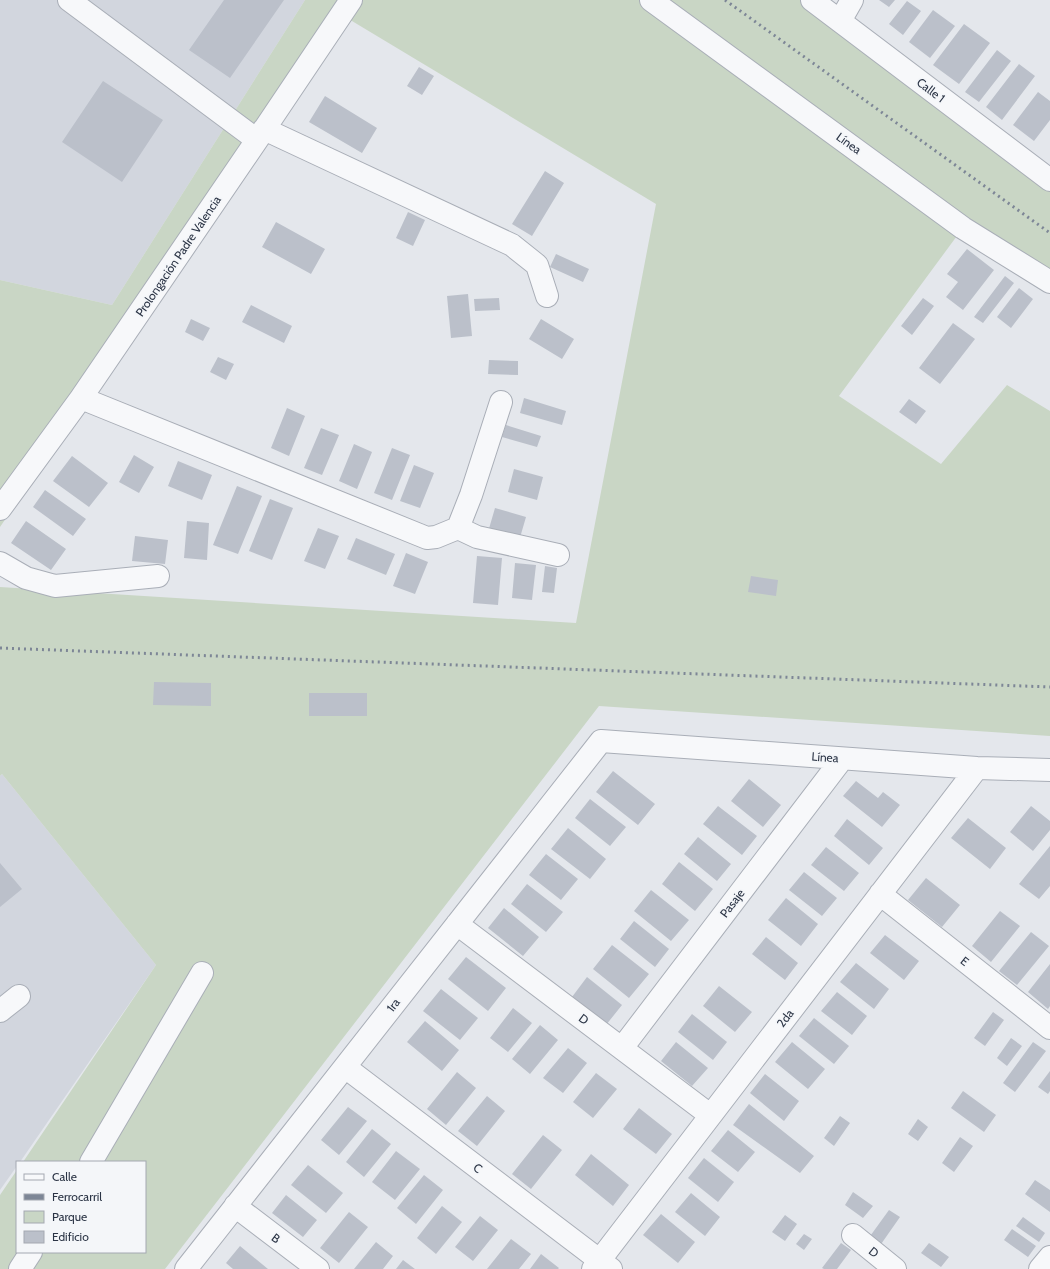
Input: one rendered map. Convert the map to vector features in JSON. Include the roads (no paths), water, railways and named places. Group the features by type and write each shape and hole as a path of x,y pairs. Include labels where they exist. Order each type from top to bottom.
{"street":[{"path":"69,0 261,135 512,245 537,265 547,296"},
{"name":"Prolongación Padre Valencia","path":"0,509 81,398 261,135 351,0"},
{"name":"Línea","path":"651,0 964,228 1050,282"},
{"name":"Calle 1","path":"812,0 1050,180"},
{"path":"840,21 852,0"},
{"path":"81,398 427,538 436,537 458,528 471,496 501,402"},
{"path":"458,528 477,537 558,555"},
{"path":"0,563 26,578 55,586 158,576"},
{"name":"Línea","path":"601,741 978,768 1050,770"},
{"name":"1ra","path":"186,1269 601,741"},
{"name":"Pasaje","path":"622,1048 842,758"},
{"name":"2da","path":"601,1266 710,1115 978,768"},
{"name":"E","path":"880,894 1050,1028"},
{"name":"D","path":"457,924 710,1115"},
{"path":"92,1161 202,973"},
{"path":"0,1011 19,996"},
{"name":"C","path":"345,1067 601,1266"},
{"name":"B","path":"235,1206 318,1269"},
{"name":"D","path":"853,1235 895,1269"},
{"path":"20,1269 30,1253"},
{"path":"1040,1269 1050,1257"}],"railway":[{"path":"725,0 1050,233"},
{"path":"0,648 1050,687"}]}
